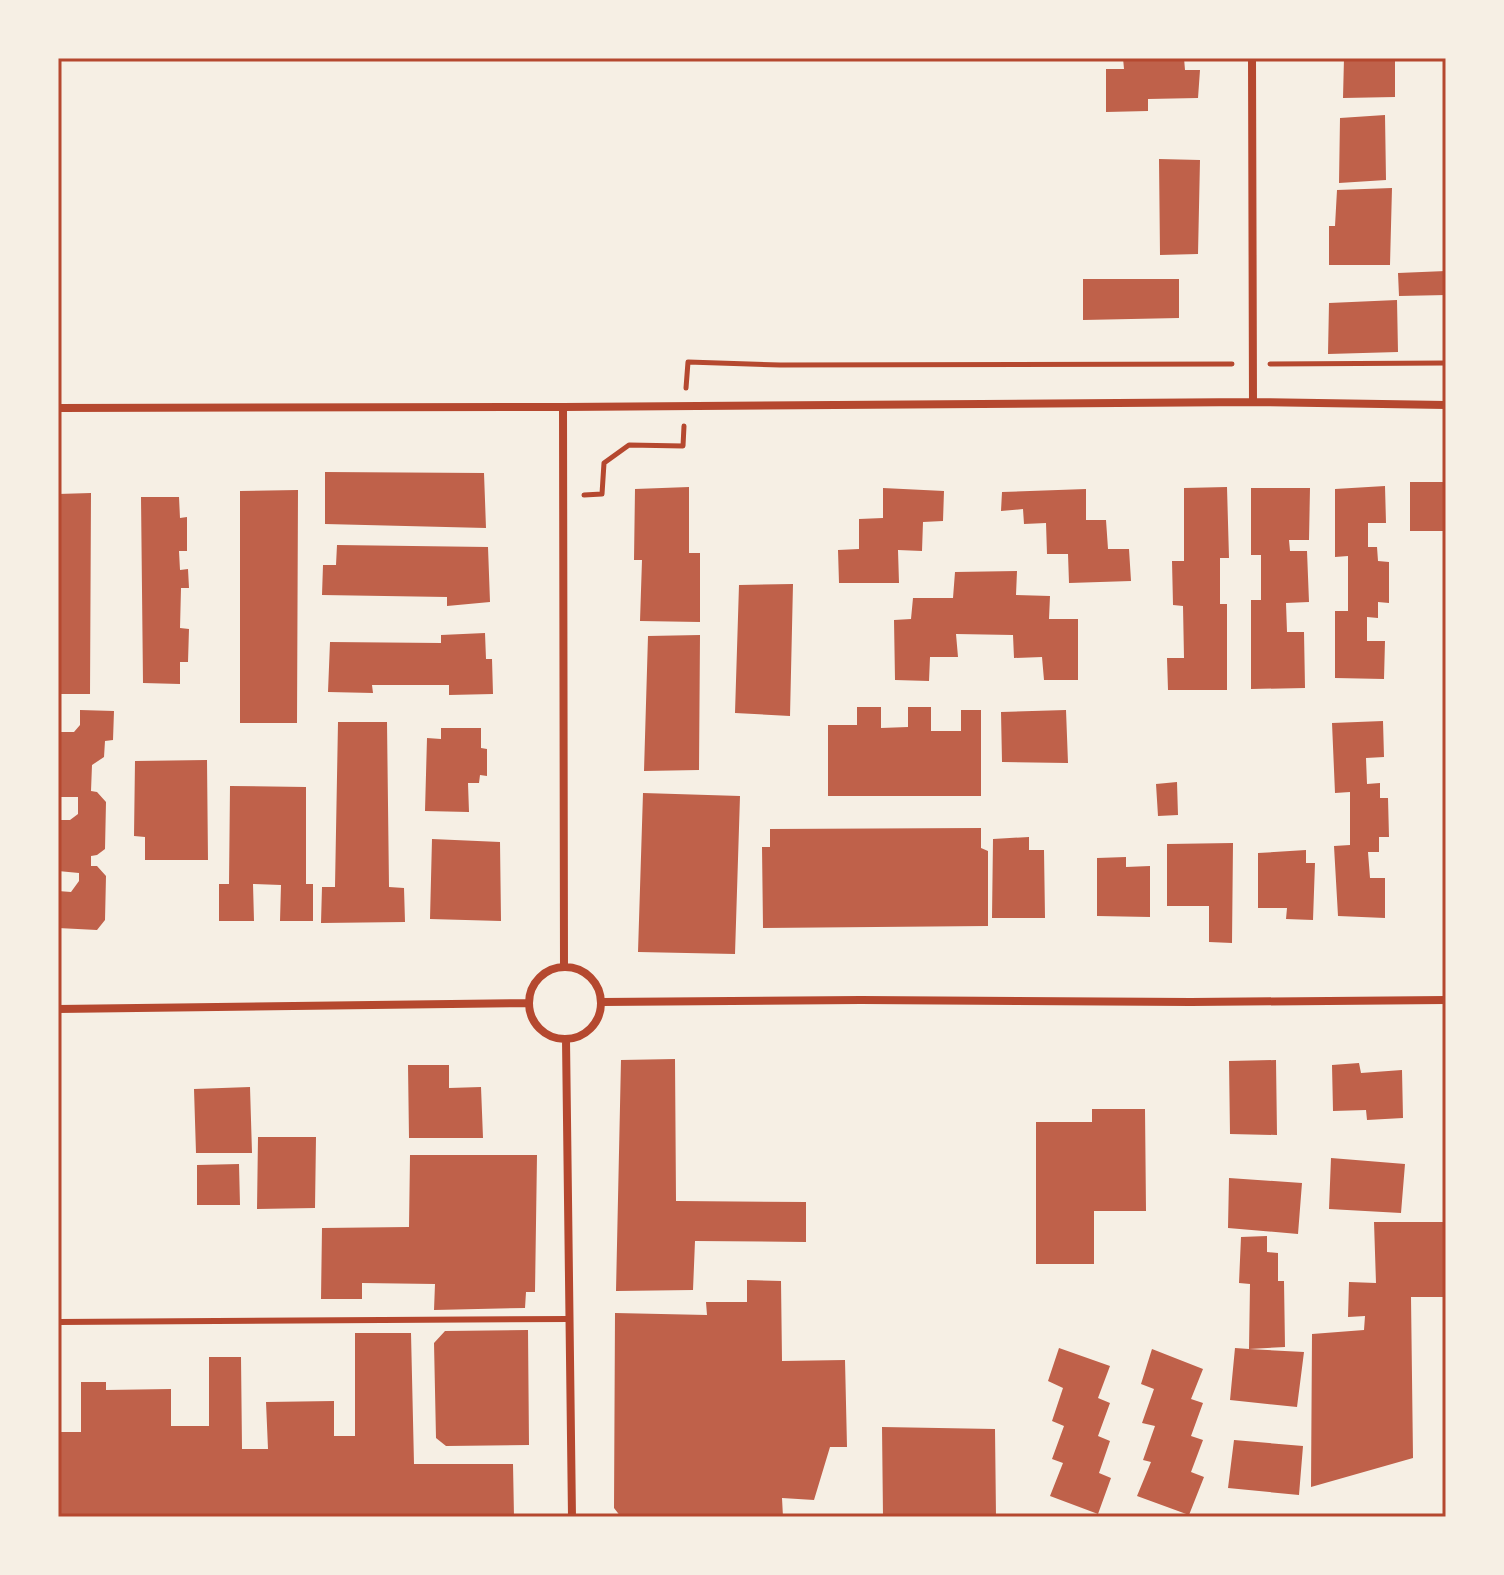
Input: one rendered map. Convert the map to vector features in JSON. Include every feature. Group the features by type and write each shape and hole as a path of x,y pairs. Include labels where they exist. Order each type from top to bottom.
{"street":[{"path":"1252,58 1253,402"},
{"path":"58,408 1253,402 1446,405"},
{"path":"563,407 564,967"},
{"path":"564,967 576,968 595,981 602,1002 600,1014 587,1033 566,1040 554,1038 535,1025 528,1003 536,982 543,974 564,967"},
{"path":"602,1002 1446,1000"},
{"path":"58,1009 528,1003"},
{"path":"566,1040 572,1517"}],"lane":[{"path":"58,1322 570,1319"}],"path":[{"path":"688,362 780,365 1222,364"},
{"path":"1283,364 1446,363"},
{"path":"602,494 604,463 629,445 683,446"}],"building":[{"path":"1123,58 1184,58 1185,70 1200,70 1198,98 1148,99 1148,111 1106,112 1106,69 1124,69"},
{"path":"1344,58 1395,58 1395,97 1343,98"},
{"path":"1385,115 1386,180 1339,183 1340,118"},
{"path":"1159,159 1200,160 1198,254 1160,255"},
{"path":"1392,188 1390,265 1329,265 1329,226 1335,226 1337,190"},
{"path":"1446,271 1446,295 1399,296 1398,273"},
{"path":"1083,279 1179,279 1179,318 1083,320"},
{"path":"1397,300 1398,352 1328,354 1329,303"},
{"path":"325,472 484,473 486,528 325,524"},
{"path":"1410,482 1446,482 1446,531 1410,531"},
{"path":"1385,486 1386,523 1368,523 1368,547 1377,547 1378,561 1389,562 1389,603 1378,602 1378,618 1367,617 1367,641 1385,641 1384,679 1335,678 1335,611 1348,611 1348,556 1335,557 1335,489"},
{"path":"689,487 689,553 700,553 700,622 640,621 642,560 634,560 635,489"},
{"path":"1227,487 1229,558 1220,558 1220,604 1227,604 1227,690 1168,690 1167,658 1184,658 1183,606 1173,605 1172,561 1184,561 1184,488"},
{"path":"883,488 944,491 943,521 923,522 922,551 898,550 899,583 839,583 838,550 859,549 859,519 883,518"},
{"path":"1251,488 1310,488 1309,540 1289,540 1290,551 1307,551 1309,602 1286,603 1287,632 1304,632 1305,688 1251,689 1251,600 1261,600 1261,555 1251,555"},
{"path":"1086,489 1086,520 1106,520 1108,549 1129,549 1131,581 1069,583 1068,554 1047,554 1046,523 1024,524 1023,509 1001,511 1002,492"},
{"path":"298,490 297,723 240,723 240,491"},
{"path":"91,493 90,694 58,694 58,494"},
{"path":"141,497 179,497 180,518 187,517 187,551 179,551 180,570 188,569 189,588 181,588 180,628 189,629 188,662 180,662 180,684 143,683"},
{"path":"337,545 488,547 490,602 447,606 447,597 322,595 323,565 336,565"},
{"path":"1017,571 1016,595 1050,596 1049,619 1078,619 1078,680 1044,680 1042,657 1014,658 1013,635 956,634 958,657 930,657 929,681 895,680 894,620 911,619 913,598 953,598 955,572"},
{"path":"793,584 790,716 735,713 739,585"},
{"path":"485,633 486,659 492,659 493,694 449,695 449,685 372,685 373,693 328,692 330,642 441,643 441,635"},
{"path":"700,635 699,770 644,771 648,636"},
{"path":"857,707 881,707 881,728 908,727 908,707 931,707 931,731 961,731 961,710 981,710 981,796 828,796 828,725 857,725"},
{"path":"80,710 114,711 113,740 105,741 104,757 92,765 91,791 97,792 106,802 105,849 91,856 91,866 97,866 106,876 105,920 97,930 58,928 58,891 71,892 79,881 79,873 58,871 58,820 70,820 78,814 78,797 58,797 58,732 74,732 80,725"},
{"path":"1066,710 1068,763 1002,762 1001,712"},
{"path":"1383,721 1384,757 1366,758 1367,784 1380,783 1380,798 1388,798 1389,837 1379,837 1379,852 1368,852 1370,878 1385,878 1385,918 1338,916 1334,846 1350,845 1350,792 1335,793 1332,723"},
{"path":"338,722 387,722 389,887 404,888 405,922 321,923 322,887 335,887"},
{"path":"441,728 481,728 481,748 487,749 487,776 480,775 479,783 468,783 469,812 425,811 427,738 441,739"},
{"path":"207,760 208,860 145,860 145,837 134,836 135,761"},
{"path":"1177,782 1178,815 1158,816 1156,784"},
{"path":"230,786 306,787 306,884 313,884 313,921 280,921 281,885 253,884 254,921 219,921 219,884 229,884"},
{"path":"643,793 740,796 735,954 638,952"},
{"path":"981,828 981,848 988,851 988,926 763,928 762,847 770,847 770,829"},
{"path":"1029,837 1029,850 1044,850 1045,918 992,918 993,839"},
{"path":"432,839 500,842 501,921 430,919"},
{"path":"1233,843 1232,943 1209,942 1209,906 1167,906 1167,844"},
{"path":"1306,850 1306,863 1315,863 1313,920 1286,919 1287,908 1258,908 1258,853"},
{"path":"1126,857 1126,867 1150,866 1150,917 1097,916 1097,858"},
{"path":"675,1059 676,1201 806,1202 806,1242 695,1241 693,1290 616,1291 621,1060"},
{"path":"1276,1060 1277,1135 1230,1134 1229,1061"},
{"path":"1359,1063 1361,1073 1402,1070 1403,1118 1367,1120 1366,1110 1333,1111 1332,1065"},
{"path":"408,1065 449,1065 449,1088 481,1087 483,1138 409,1138"},
{"path":"250,1087 252,1153 196,1153 194,1089"},
{"path":"1092,1109 1145,1109 1146,1211 1094,1211 1094,1264 1036,1264 1036,1122 1092,1122"},
{"path":"258,1137 316,1137 315,1208 257,1209"},
{"path":"410,1155 537,1155 535,1292 526,1292 525,1308 434,1310 435,1284 362,1283 362,1299 321,1299 322,1228 409,1227"},
{"path":"1331,1158 1405,1164 1401,1213 1329,1209"},
{"path":"239,1164 240,1205 197,1205 197,1165"},
{"path":"1229,1178 1302,1183 1298,1234 1228,1228"},
{"path":"1374,1222 1446,1222 1446,1297 1411,1297 1413,1458 1311,1487 1312,1334 1364,1330 1365,1316 1348,1317 1349,1282 1376,1283"},
{"path":"1267,1236 1267,1252 1278,1253 1278,1281 1284,1281 1285,1347 1249,1349 1250,1284 1239,1283 1241,1237"},
{"path":"747,1280 781,1281 782,1361 845,1360 847,1447 830,1447 814,1500 782,1498 783,1517 621,1517 614,1508 615,1313 707,1315 706,1302 747,1302"},
{"path":"528,1330 529,1445 446,1446 436,1438 434,1343 445,1331"},
{"path":"355,1333 411,1333 414,1464 513,1464 514,1517 58,1517 58,1432 81,1432 81,1382 106,1382 106,1390 171,1389 171,1426 209,1426 209,1357 241,1357 242,1449 268,1449 266,1402 334,1401 334,1436 355,1436"},
{"path":"1059,1348 1110,1366 1098,1398 1110,1403 1098,1436 1110,1441 1099,1473 1111,1478 1098,1514 1050,1496 1063,1463 1052,1459 1064,1426 1052,1421 1063,1388 1048,1381"},
{"path":"1235,1348 1304,1352 1297,1407 1230,1400"},
{"path":"1152,1349 1203,1369 1191,1399 1203,1403 1191,1436 1203,1440 1191,1472 1204,1477 1189,1515 1137,1496 1151,1462 1143,1460 1155,1426 1142,1423 1154,1389 1141,1384"},
{"path":"882,1427 995,1429 996,1517 883,1517"},
{"path":"1234,1440 1303,1446 1299,1495 1228,1488"}]}
